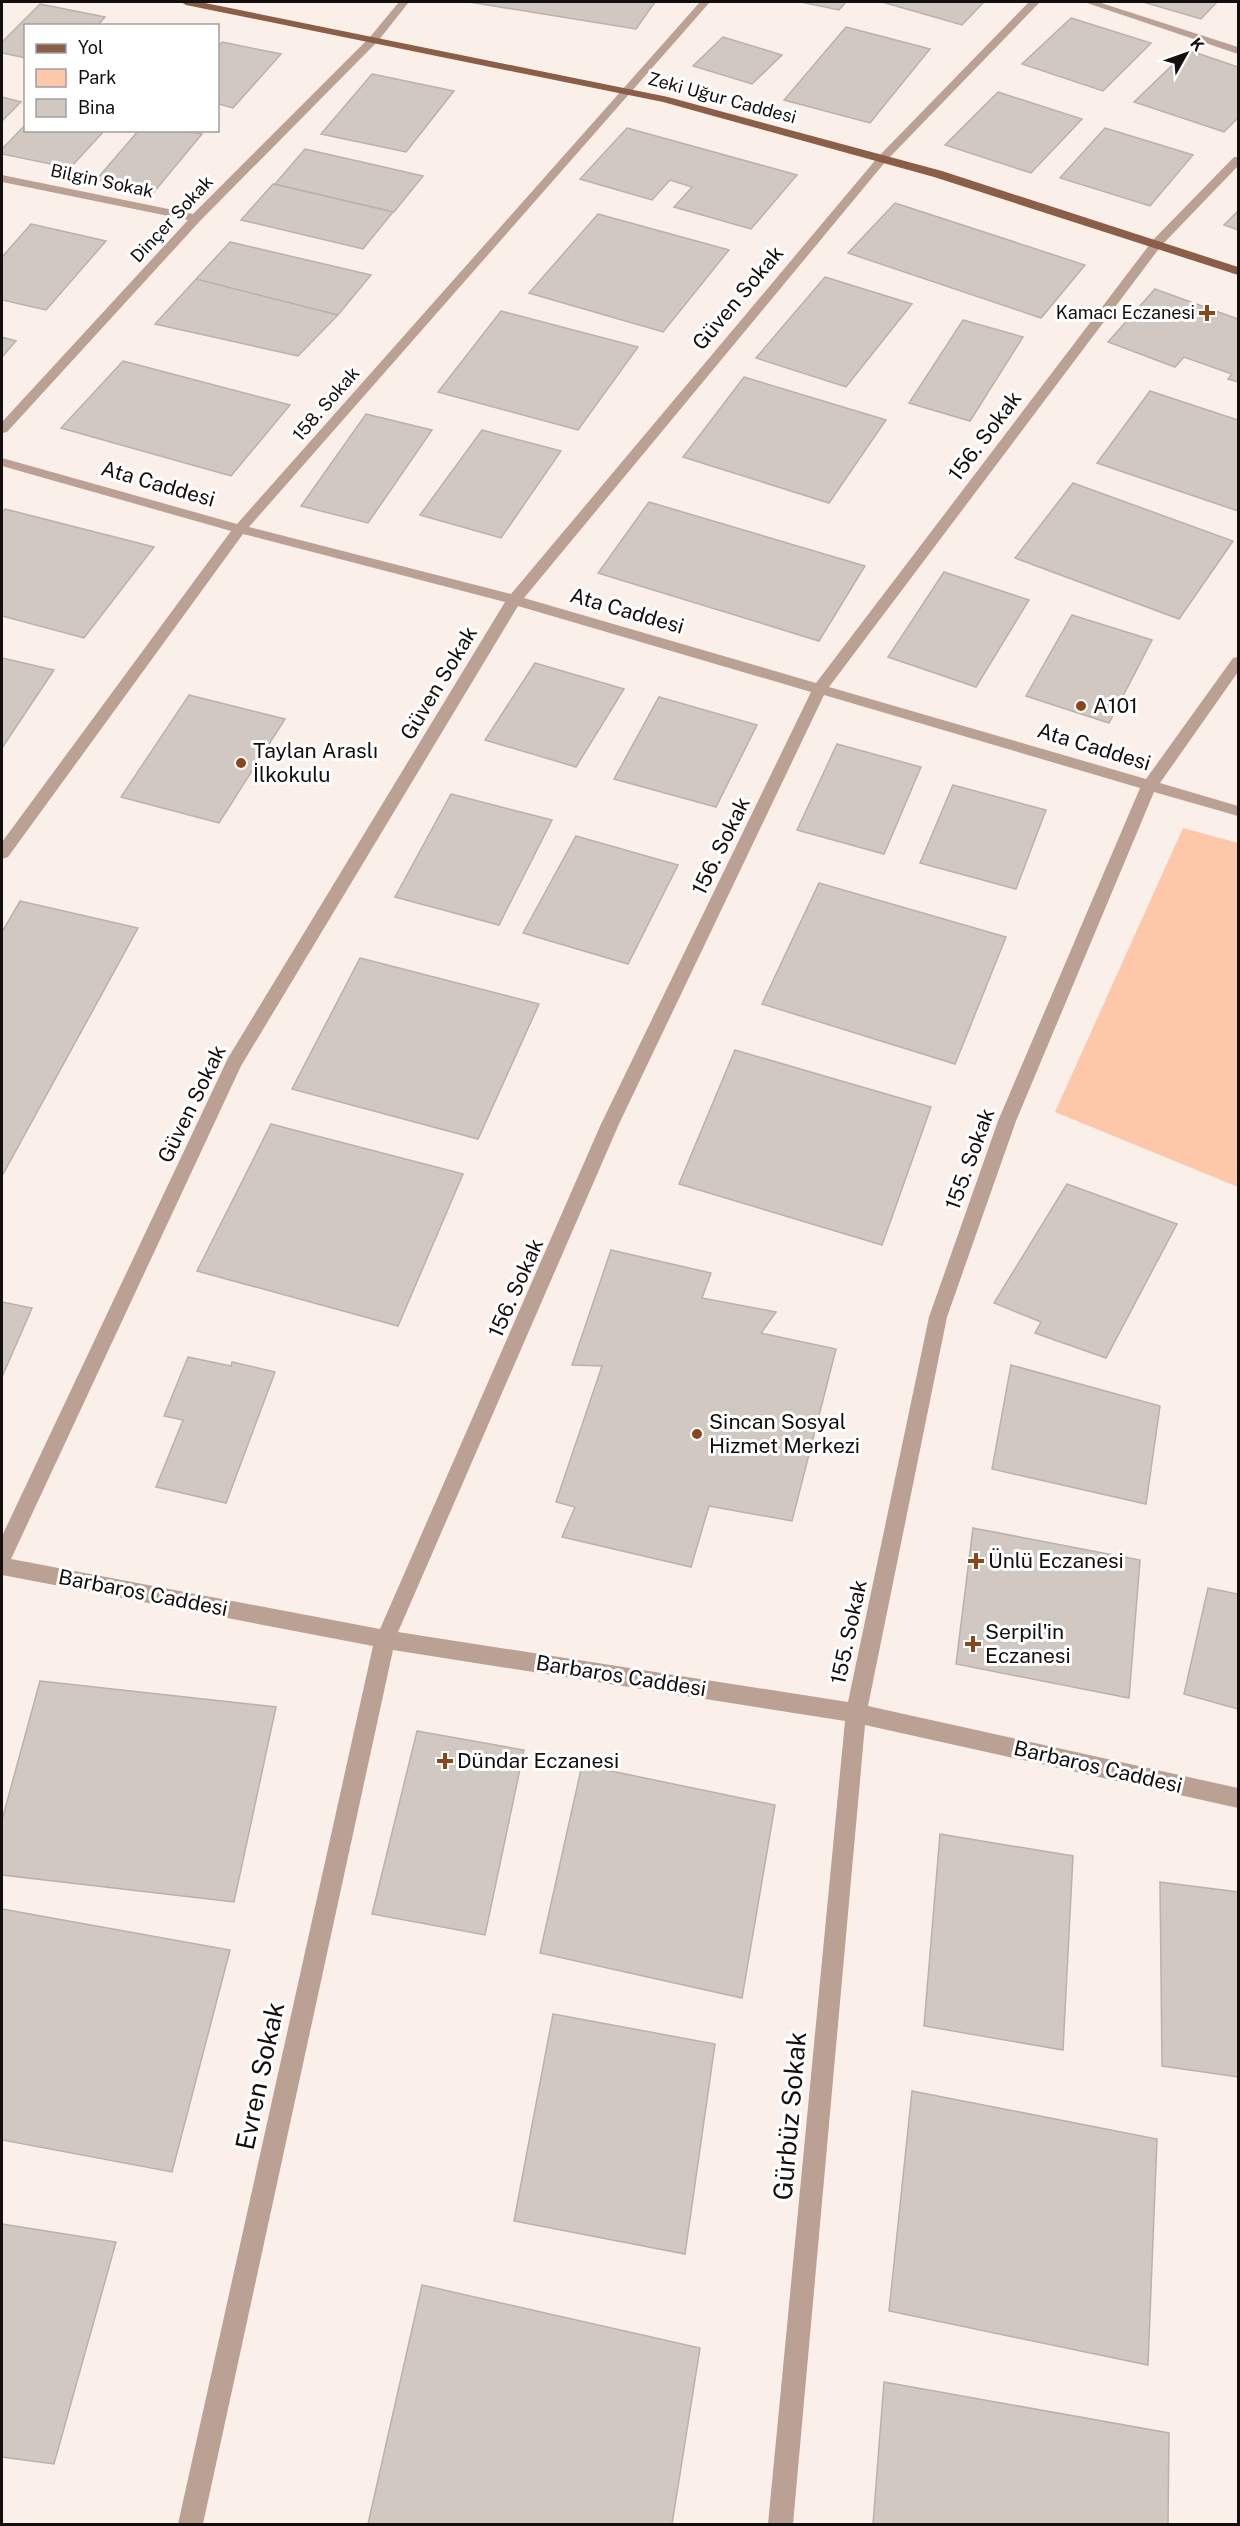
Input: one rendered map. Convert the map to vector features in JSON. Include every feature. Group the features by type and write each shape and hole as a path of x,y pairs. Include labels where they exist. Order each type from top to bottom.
{"main road":[{"name":"Zeki Uğur Caddesi","path":"186,2 664,99 882,159 1239,270"}],"street":[{"name":"Dinçer Sokak","path":"2,429 196,218 374,39 404,2"},
{"name":"158. Sokak","path":"2,853 240,529 705,2"},
{"name":"Güven Sokak","path":"2,1556 234,1063 514,600 882,159 1035,2"},
{"path":"1089,2 1239,51"},
{"name":"156. Sokak","path":"385,1639 610,1124 820,688 1157,243 1239,160"},
{"name":"Bilgin Sokak","path":"2,178 196,218"},
{"name":"Ata Caddesi","path":"2,462 240,529 514,600 1239,811"},
{"name":"155. Sokak","path":"856,1713 938,1317 1007,1121 1149,786 1239,662"},
{"name":"Barbaros Caddesi","path":"2,1566 385,1639 856,1713 1239,1798"},
{"name":"Evren Sokak","path":"190,2524 385,1639"},
{"name":"Gürbüz Sokak","path":"780,2524 856,1713"}],"green space":[{"path":"1183,828 1238,843 1238,1187 1055,1112"}],"building":[{"path":"469,2 655,2 636,29"},
{"path":"801,2 846,2 839,10"},
{"path":"882,2 984,2 962,25"},
{"path":"1143,2 1217,2 1201,19"},
{"path":"40,4 105,17 99,24 24,24 24,58 2,53 2,42"},
{"path":"1071,18 1151,43 1103,91 1022,64"},
{"path":"846,27 930,49 870,123 784,100"},
{"path":"723,37 782,55 752,84 693,66"},
{"path":"222,42 281,54 233,108 219,104 219,46"},
{"path":"1188,50 1238,67 1238,118 1224,132 1134,102"},
{"path":"372,74 454,91 406,152 321,134"},
{"path":"998,92 1082,119 1031,173 945,145"},
{"path":"2,97 21,102 2,121"},
{"path":"24,126 24,132 103,132 70,168 2,154 2,149"},
{"path":"627,128 797,175 751,229 674,207 692,187 670,180 652,200 580,179"},
{"path":"1105,128 1193,155 1150,206 1060,178"},
{"path":"137,132 202,134 154,192 96,180"},
{"path":"305,149 423,176 394,212 275,184"},
{"path":"273,184 393,212 363,249 241,220"},
{"path":"895,203 1085,265 1041,318 848,253"},
{"path":"1238,211 1238,230 1224,225"},
{"path":"598,214 729,250 663,332 529,293"},
{"path":"31,224 106,241 46,310 2,300 2,257"},
{"path":"230,242 371,275 338,315 196,279"},
{"path":"825,277 912,304 846,387 756,358"},
{"path":"196,279 338,315 298,356 155,324"},
{"path":"1155,289 1238,319 1238,382 1228,379 1232,374 1184,357 1175,367 1108,342"},
{"path":"501,311 638,347 578,430 438,392"},
{"path":"963,320 1023,337 970,421 909,403"},
{"path":"2,337 16,341 2,357"},
{"path":"123,361 290,405 231,476 61,428"},
{"path":"744,377 886,420 829,503 683,457"},
{"path":"1150,391 1238,420 1238,511 1097,463"},
{"path":"366,414 432,430 368,523 301,506"},
{"path":"482,430 561,451 501,538 420,515"},
{"path":"1073,483 1233,541 1179,619 1015,558"},
{"path":"649,502 865,566 819,641 598,573"},
{"path":"5,509 154,547 84,638 2,616 2,513"},
{"path":"944,572 1029,600 976,687 888,657"},
{"path":"1072,615 1152,640 1109,723 1026,696"},
{"path":"2,658 54,670 2,748"},
{"path":"535,663 624,689 576,767 485,740"},
{"path":"189,695 285,719 219,823 121,797"},
{"path":"659,697 757,725 716,807 614,779"},
{"path":"837,744 921,767 884,854 797,830"},
{"path":"953,785 1046,810 1016,889 920,863"},
{"path":"451,794 552,820 499,925 395,897"},
{"path":"576,836 678,865 628,964 523,933"},
{"path":"819,883 1006,937 955,1064 762,1004"},
{"path":"20,901 138,928 2,1176 2,932"},
{"path":"360,958 539,1004 478,1139 292,1089"},
{"path":"735,1050 931,1107 882,1245 679,1184"},
{"path":"271,1124 463,1174 398,1326 197,1271"},
{"path":"1067,1184 1177,1224 1106,1358 1035,1333 1041,1322 994,1303"},
{"name":"Sincan Sosyal Hizmet Merkezi","path":"611,1250 711,1273 702,1298 776,1312 761,1333 836,1349 792,1521 709,1506 691,1567 562,1537 575,1507 556,1502 602,1366 572,1365"},
{"path":"2,1302 32,1308 2,1377"},
{"path":"188,1357 231,1366 232,1362 275,1372 226,1503 156,1487 183,1420 164,1416"},
{"path":"1011,1365 1160,1406 1146,1504 992,1469"},
{"path":"973,1528 1140,1560 1129,1698 956,1664"},
{"path":"1208,1588 1238,1594 1238,1709 1184,1694"},
{"path":"40,1681 276,1707 234,1902 2,1875 2,1820"},
{"path":"417,1731 524,1750 485,1935 372,1914"},
{"path":"582,1765 775,1805 742,1998 540,1953"},
{"path":"940,1834 1073,1856 1063,2050 924,2026"},
{"path":"1160,1882 1238,1892 1238,2077 1162,2066"},
{"path":"2,1909 230,1950 172,2172 2,2140"},
{"path":"553,2014 715,2044 685,2254 514,2221"},
{"path":"912,2091 1157,2139 1148,2365 889,2311"},
{"path":"2,2224 116,2242 54,2464 2,2457"},
{"path":"422,2285 700,2348 672,2524 368,2524"},
{"path":"884,2382 1169,2433 1168,2524 873,2524"}],"place":[{"name":"Kamacı Eczanesi","path":"1207,313"},
{"name":"A101","path":"1081,706"},
{"name":"Taylan Araslı İlkokulu","path":"241,763"},
{"name":"Sincan Sosyal Hizmet Merkezi","path":"697,1434"},
{"name":"Ünlü Eczanesi","path":"976,1561"},
{"name":"Serpil'in Eczanesi","path":"973,1644"},
{"name":"Dündar Eczanesi","path":"445,1761"}]}
